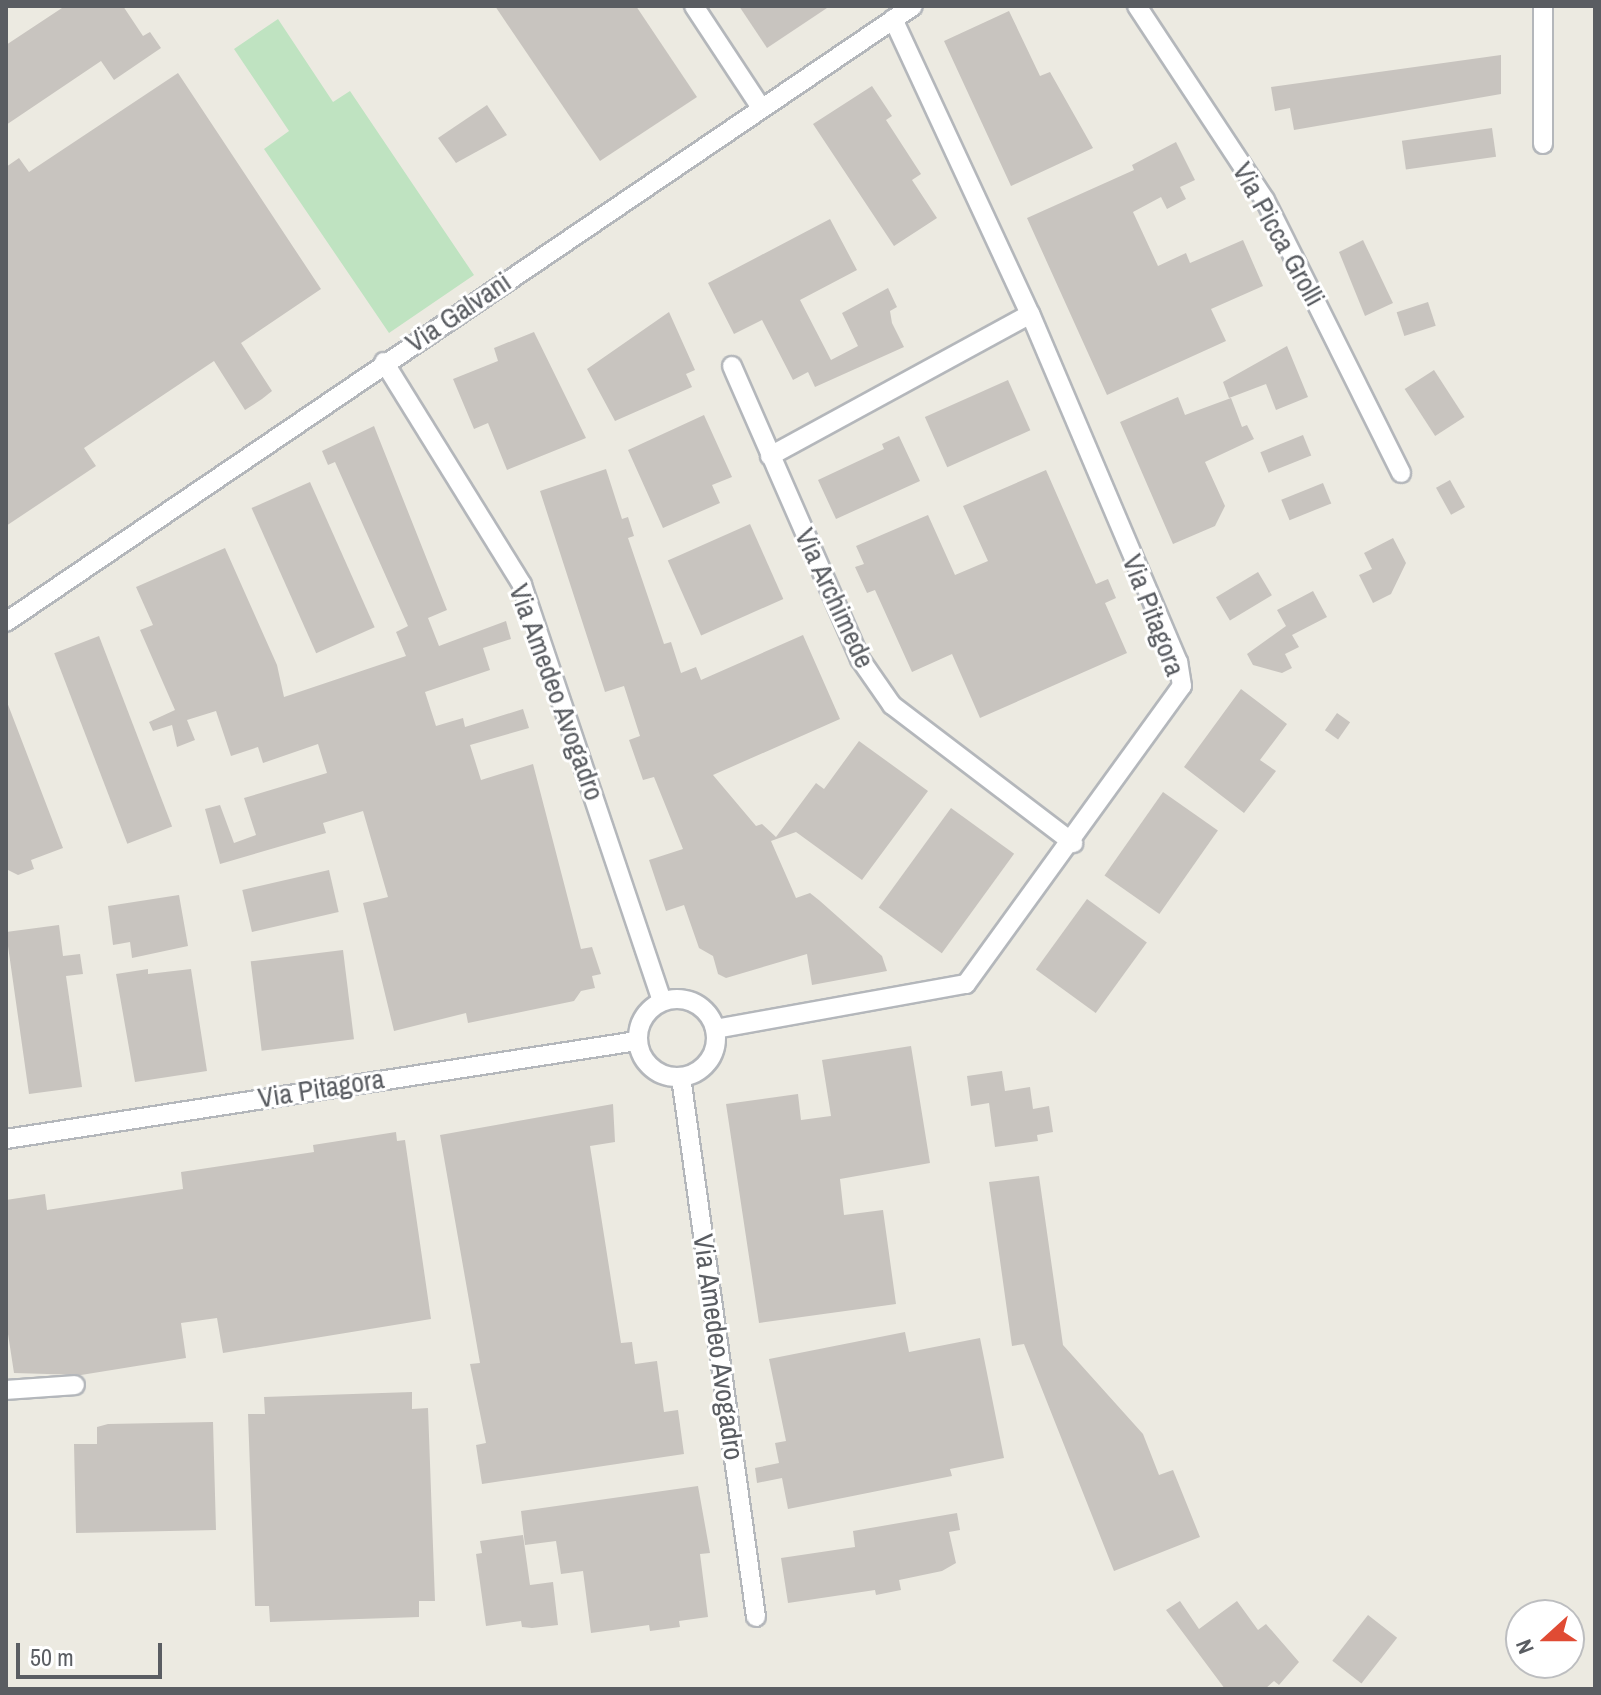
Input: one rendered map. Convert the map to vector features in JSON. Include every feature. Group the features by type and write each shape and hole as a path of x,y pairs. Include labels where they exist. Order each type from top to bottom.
{"street":[{"path":"694,6 760,106"},
{"name":"Via Galvani","path":"6,622 760,106 913,6"},
{"name":"Via Picca Grolli","path":"1137,6 1265,200 1401,473"},
{"path":"1543,6 1543,144"},
{"name":"Via Pitagora","path":"715,1029 966,984 1073,843 1182,686 1178,662 1030,314 893,19"},
{"path":"770,456 1030,314"},
{"name":"Via Amedeo Avogadro","path":"384,362 522,585 662,1001"},
{"name":"Via Archimede","path":"732,366 860,659 892,705 1073,843"},
{"path":"689,1000 710,1016 715,1029 713,1055 694,1074 681,1077 669,1077 647,1064 637,1041 643,1017 662,1001 689,1000"},
{"name":"Via Pitagora","path":"6,1139 637,1041"},
{"name":"Via Amedeo Avogadro","path":"681,1077 756,1617"},
{"path":"6,1390 75,1385"}],"green space":[{"path":"278,19 333,102 350,91 474,275 389,333 264,149 289,131 234,49"}],"building":[{"path":"65,6 123,6 143,36 150,32 161,48 114,80 101,61 6,125 6,45"},
{"path":"495,6 636,6 697,97 600,161"},
{"path":"739,6 830,6 767,48"},
{"path":"1009,11 1040,76 1050,72 1093,148 1011,186 944,41"},
{"path":"1501,55 1501,94 1294,130 1290,108 1275,111 1271,87"},
{"path":"178,73 321,289 241,343 272,391 262,399 245,410 214,361 84,448 96,466 6,526 6,167 19,158 29,172"},
{"path":"872,86 892,116 886,120 921,174 912,180 937,218 894,246 813,124"},
{"path":"487,105 507,135 456,163 438,138"},
{"path":"1492,128 1496,157 1406,169 1402,141"},
{"path":"1176,142 1195,180 1180,187 1186,199 1167,209 1161,197 1133,212 1158,266 1186,253 1190,263 1243,240 1263,286 1211,309 1226,341 1107,395 1027,218 1134,170 1132,165"},
{"path":"830,219 857,270 800,300 831,360 858,346 842,313 888,288 897,307 890,311 892,323 904,347 815,387 808,372 793,380 762,320 734,334 708,283"},
{"path":"1363,240 1393,303 1365,316 1339,252"},
{"path":"1428,302 1436,326 1404,336 1397,312"},
{"path":"669,312 695,370 686,374 692,387 615,421 587,369"},
{"path":"534,332 586,438 507,470 488,423 474,429 453,379 498,361 494,348"},
{"path":"1287,346 1308,397 1276,410 1266,384 1229,398 1223,382"},
{"path":"1434,370 1464,417 1435,436 1405,389"},
{"path":"1008,380 1030,430 947,467 925,417"},
{"path":"1178,397 1185,415 1231,398 1242,427 1247,425 1254,439 1205,462 1225,506 1215,526 1173,544 1120,422"},
{"path":"704,415 732,477 712,485 720,503 663,528 628,450"},
{"path":"374,426 447,610 428,618 439,646 506,621 511,639 483,648 490,670 425,692 436,726 463,718 465,727 523,709 529,728 470,745 481,780 533,764 581,949 592,947 601,974 592,976 595,988 581,991 574,1001 468,1023 466,1013 394,1031 363,903 388,897 363,811 323,823 326,833 220,864 205,809 220,805 234,843 256,835 244,798 327,773 318,744 263,763 258,747 231,756 216,711 187,720 195,740 177,747 172,725 153,731 149,722 175,710 140,630 153,625 136,587 225,548 277,665 284,697 406,656 396,632 408,626 335,462 328,465 322,451"},
{"path":"1303,435 1311,455 1269,473 1260,452"},
{"path":"899,436 920,481 836,519 818,480 884,449 882,444"},
{"path":"606,469 622,519 628,517 634,536 628,538 664,644 671,642 681,673 696,667 701,680 803,635 840,719 713,775 756,826 762,824 776,837 816,783 824,789 859,741 928,791 862,880 796,832 771,841 796,898 810,893 820,901 882,956 887,971 812,985 807,954 726,978 718,974 713,956 699,948 684,905 666,911 649,860 683,849 654,777 643,780 629,740 640,736 624,686 605,692 540,491"},
{"path":"1046,470 1096,584 1108,579 1116,598 1105,603 1127,653 980,718 952,654 912,672 875,590 867,593 855,567 864,564 856,546 928,515 955,575 988,561 963,506"},
{"path":"1450,480 1465,507 1451,515 1436,488"},
{"path":"310,482 375,627 316,653 252,508"},
{"path":"1323,483 1331,503 1290,520 1281,500"},
{"path":"750,524 783,599 701,636 668,561"},
{"path":"1393,538 1406,563 1391,594 1373,603 1359,575 1372,569 1364,553"},
{"path":"1258,572 1272,595 1230,620 1216,597"},
{"path":"1313,591 1327,617 1292,635 1299,647 1285,654 1292,668 1282,673 1253,665 1247,654 1286,626 1277,610"},
{"path":"99,636 172,826 127,844 54,653"},
{"path":"1241,689 1287,724 1260,760 1276,771 1244,813 1184,767"},
{"path":"7,702 63,848 31,860 34,869 18,875 6,869"},
{"path":"1337,713 1350,722 1338,739 1325,730"},
{"path":"1163,792 1218,830 1159,914 1104,876"},
{"path":"951,808 1014,854 942,953 879,908"},
{"path":"329,870 339,912 252,932 242,890"},
{"path":"179,895 188,946 132,958 130,942 113,945 108,906"},
{"path":"1087,899 1147,942 1096,1013 1036,969"},
{"path":"59,925 63,956 80,954 83,974 66,976 82,1087 29,1094 6,932"},
{"path":"343,950 354,1039 262,1051 251,961"},
{"path":"148,969 148,974 191,969 207,1071 135,1082 116,974"},
{"path":"911,1046 930,1163 840,1179 844,1215 883,1210 896,1304 759,1323 726,1104 798,1094 801,1120 831,1116 822,1060"},
{"path":"1002,1071 1005,1091 1030,1087 1033,1109 1049,1106 1053,1132 1037,1135 1038,1141 995,1147 989,1103 971,1106 967,1076"},
{"path":"613,1104 615,1142 590,1146 621,1343 632,1342 635,1364 657,1361 664,1412 678,1410 684,1454 482,1484 476,1445 486,1443 470,1364 480,1363 440,1135"},
{"path":"396,1132 397,1141 405,1140 431,1319 223,1353 217,1318 181,1323 186,1358 81,1375 14,1373 6,1321 6,1200 45,1194 47,1210 183,1189 181,1172 314,1152 313,1145"},
{"path":"1039,1176 1063,1345 1143,1434 1159,1475 1173,1470 1200,1537 1114,1571 1024,1344 1012,1346 989,1182"},
{"path":"905,1332 909,1352 980,1338 1004,1458 950,1469 952,1476 788,1509 782,1478 757,1483 755,1468 779,1463 775,1443 786,1441 769,1359"},
{"path":"412,1392 412,1409 428,1408 435,1601 419,1601 419,1617 270,1622 269,1606 255,1606 248,1414 265,1414 264,1397"},
{"path":"213,1422 216,1530 76,1533 74,1444 97,1444 97,1427 108,1424"},
{"path":"698,1486 710,1553 700,1554 708,1617 679,1621 680,1627 650,1631 649,1625 591,1633 583,1571 561,1574 556,1541 525,1545 521,1511"},
{"path":"957,1513 960,1530 949,1532 956,1563 942,1571 899,1580 901,1590 876,1595 875,1590 788,1603 781,1558 855,1547 853,1531"},
{"path":"523,1535 530,1585 553,1582 558,1625 522,1627 521,1621 486,1626 476,1554 482,1553 480,1541"},
{"path":"1180,1601 1199,1629 1237,1601 1258,1630 1266,1624 1299,1662 1279,1685 1274,1681 1265,1689 1225,1689 1166,1610"},
{"path":"1368,1615 1397,1638 1361,1683 1332,1661"}]}
